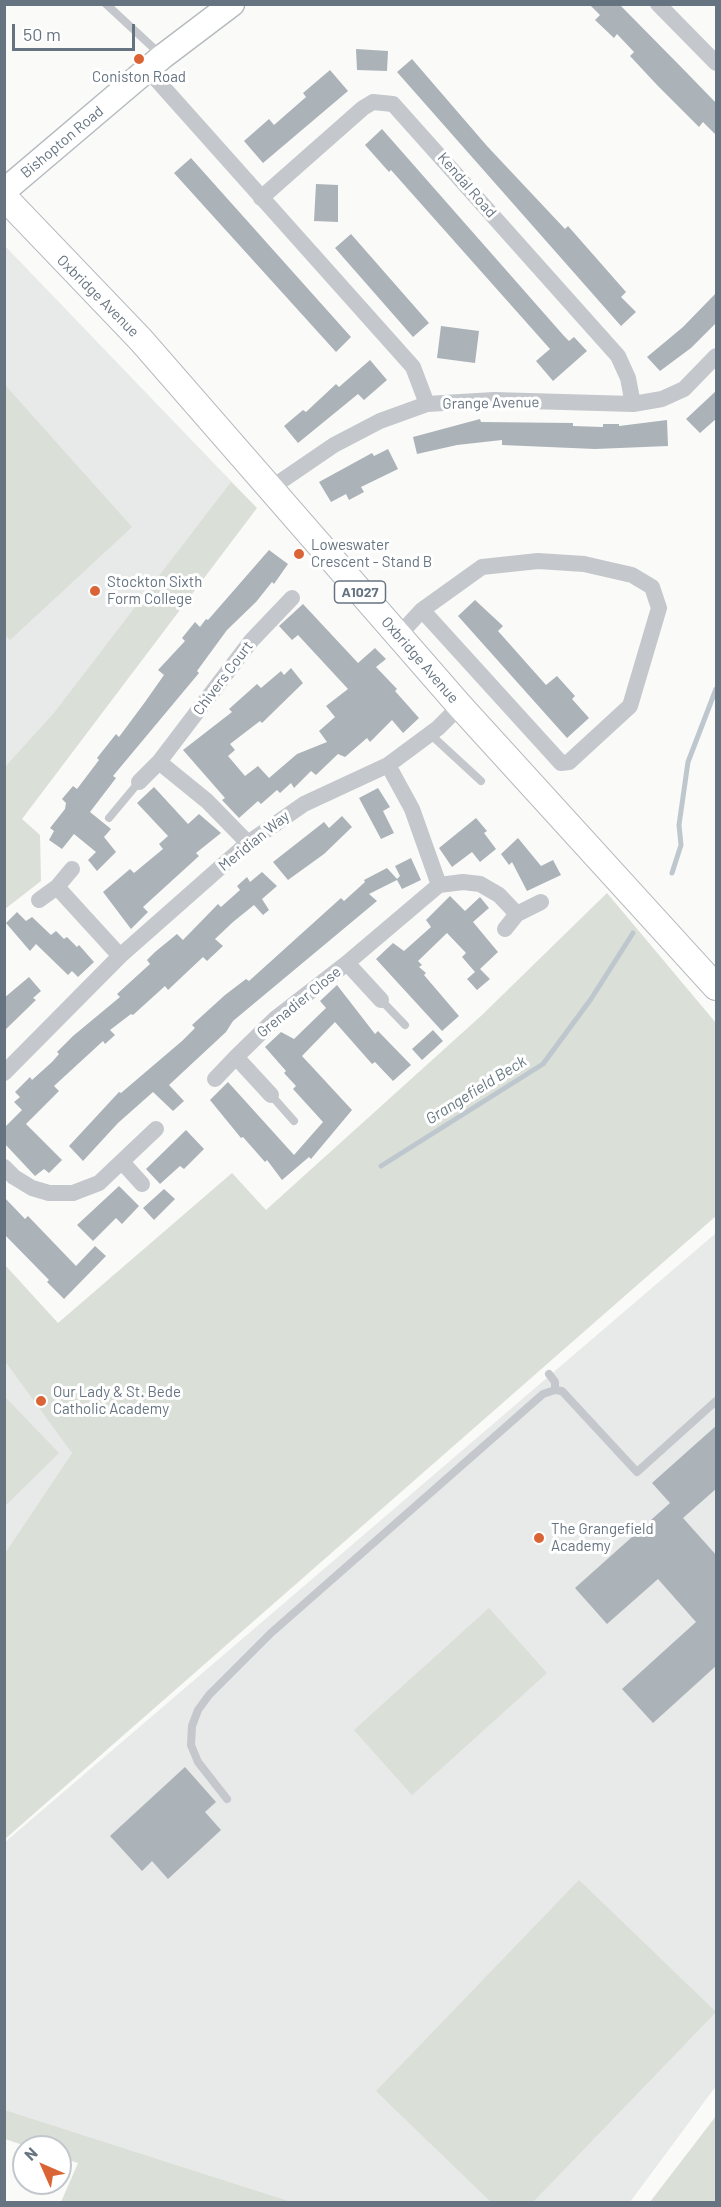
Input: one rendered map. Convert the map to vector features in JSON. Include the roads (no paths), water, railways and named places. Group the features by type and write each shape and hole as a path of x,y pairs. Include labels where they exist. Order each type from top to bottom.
{"main road":[{"name":"Oxbridge Avenue","path":"4,197 141,340 460,706 714,978"}],"street":[{"name":"Bishopton Road","path":"4,191 155,63 232,4"},
{"path":"658,4 717,63"},
{"path":"155,63 261,198 413,368 427,404"},
{"name":"Kendal Road","path":"261,198 363,108 373,102 393,104 618,357 628,378 633,404"},
{"name":"Grange Avenue","path":"271,488 334,445 380,421 427,404 494,400 633,404 662,399 684,389 717,356"},
{"path":"399,635 422,610 482,567 538,561 584,564 632,575 652,587 658,608 630,706 569,762 561,763 422,610"},
{"name":"Chivers Court","path":"139,782 159,762 258,632 292,598"},
{"name":"Meridian Way","path":"4,1073 120,956 248,843 278,819 304,804 388,765 430,734 460,706"},
{"path":"159,762 207,801 248,843"},
{"path":"388,765 412,809 439,885 463,882 480,884 499,895 517,914"},
{"path":"39,900 57,887 72,869"},
{"name":"Grenadier Close","path":"214,1079 276,1018 347,963 439,885"},
{"path":"57,887 120,956"},
{"path":"505,929 517,914 541,902"},
{"name":"Grenadier Close","path":"347,963 381,1000"},
{"path":"236,1057 271,1095"},
{"path":"4,1167 14,1177 32,1188 49,1193 70,1194 99,1184 156,1129"},
{"path":"123,1163 142,1184"}],"lane":[{"path":"106,4 155,63"},
{"path":"430,734 481,781"},
{"path":"109,818 139,782"},
{"path":"381,1000 405,1025"},
{"path":"271,1095 294,1121"},
{"path":"549,1374 555,1382 555,1390"},
{"path":"227,1799 198,1762 191,1745 192,1726 198,1710 271,1633 543,1394 555,1390 562,1391 637,1472 717,1401"}],"waterway":[{"name":"Grangefield Beck","path":"672,873 681,845 679,825 688,762 716,689"},
{"name":"Grangefield Beck","path":"381,1166 543,1064 591,999 633,933"}],"place":[{"name":"Coniston Road","path":"139,59"},
{"name":"Loweswater Crescent - Stand B","path":"299,554"},
{"name":"Stockton Sixth Form College","path":"95,591"},
{"name":"Our Lady & St. Bede Catholic Academy","path":"41,1401"},
{"name":"The Grangefield Academy","path":"539,1538"}]}
